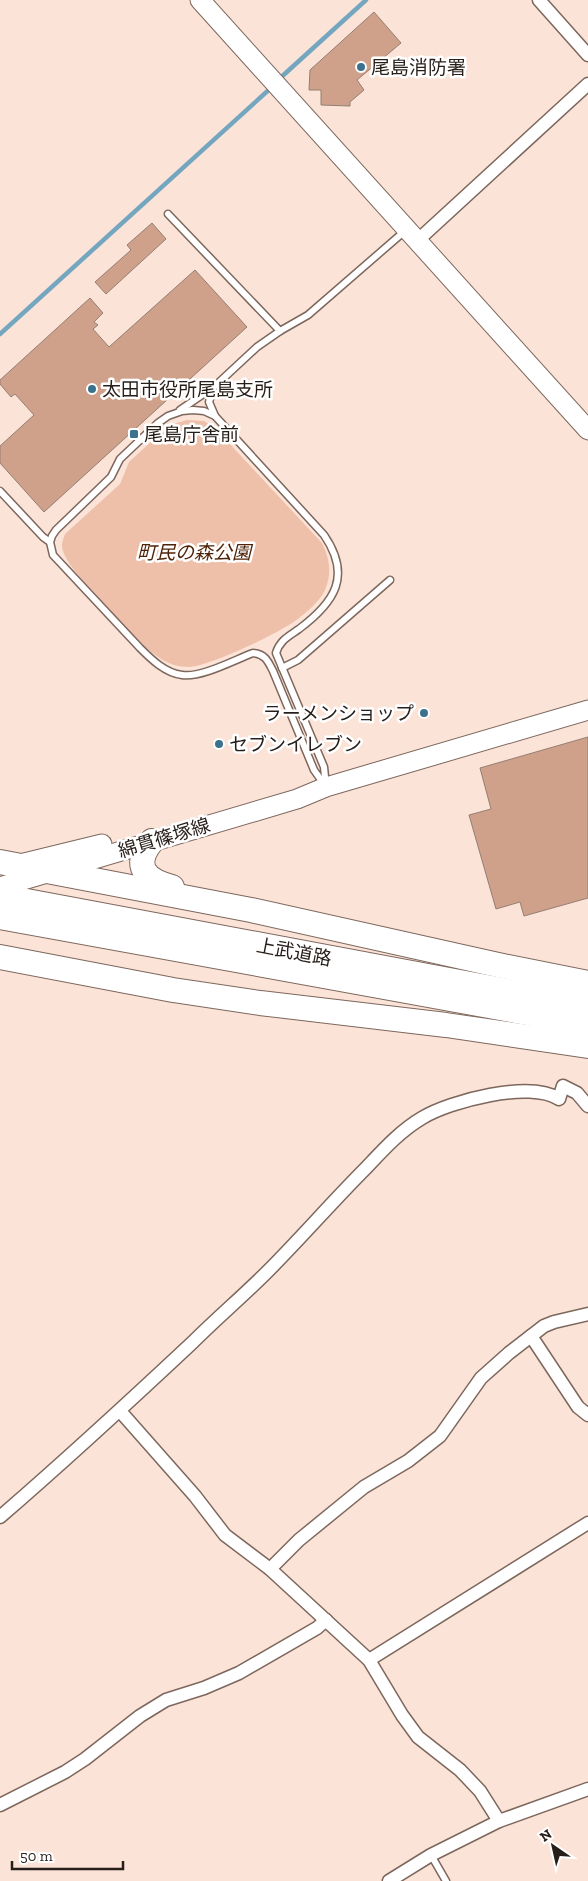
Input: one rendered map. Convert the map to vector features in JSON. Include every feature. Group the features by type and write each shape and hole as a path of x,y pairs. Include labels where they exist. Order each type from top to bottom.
{"highway":[{"path":"152,842 145,849 142,862 144,872 150,878 162,884 221,898 251,910"},
{"path":"5,866 52,872 251,910 588,983"},
{"name":"上武道路","path":"0,896 588,1006"},
{"name":"上武道路","path":"0,917 189,953 588,1024"},
{"path":"0,950 64,969"},
{"path":"0,957 260,1003 446,1025 588,1046"}],"main road":[{"path":"200,0 588,430"},
{"name":"綿貫篠塚線","path":"0,887 297,799 326,787 588,710"},
{"name":"綿貫篠塚線","path":"5,866 84,849 294,789 326,787"}],"street":[{"path":"538,0 588,55"},
{"path":"412,235 588,84"},
{"path":"0,1517 120,1411 267,1272 388,1146 416,1122 442,1108 489,1096 526,1090 552,1094 559,1099 563,1086 577,1093 588,1106"},
{"path":"270,1569 299,1540 364,1487 408,1461 440,1436 481,1378 509,1353 544,1326 588,1314"},
{"path":"531,1336 578,1407 588,1415"},
{"path":"120,1411 195,1496 225,1535 270,1569 370,1660 402,1715 418,1737 460,1770 480,1791 500,1821"},
{"path":"370,1660 588,1523"},
{"path":"0,1805 66,1772 140,1716 166,1700 204,1688 238,1673 317,1628 326,1620"},
{"path":"388,1881 431,1855 500,1821 588,1789"}],"lane":[{"path":"168,214 280,331"},
{"path":"326,787 314,770 268,660 260,654 252,653 200,673 183,676 172,672 153,660 108,614 53,555 50,542 56,530 112,477 120,459 158,422 215,386 257,347 308,315 412,235"},
{"path":"215,386 210,393 209,402 215,416 324,535 334,549 338,577 333,592 325,606 313,618 283,640 278,646 276,653 324,767 326,787"},
{"path":"168,416 182,411 193,410 204,411 215,416"},
{"path":"0,491 50,542"},
{"path":"282,668 298,660 390,580"},
{"path":"431,1855 446,1881"}],"green space":[{"name":"町民の森公園","path":"187,420 204,421 215,428 322,543 327,555 329,572 325,590 314,606 290,624 229,655 189,667 174,665 142,644 74,570 63,551 62,545 65,534 120,484 129,462 174,424"}],"building":[{"path":"374,12 401,43 357,80 364,90 350,102 350,106 321,105 321,90 309,90 310,70"},
{"path":"152,223 166,239 106,294 95,282 131,250 127,245"},
{"name":"太田市役所尾島支所","path":"195,270 247,327 44,512 0,463 0,446 34,415 15,394 11,397 0,384 0,380 90,298 103,313 94,322 98,325 93,329 109,347"},
{"path":"588,737 588,898 524,916 520,902 496,909 469,815 491,809 480,768"}],"waterway":[{"path":"278,80 366,0"},
{"path":"0,334 273,86"}],"place":[{"name":"尾島消防署","path":"361,67"},
{"name":"太田市役所尾島支所","path":"92,389"},
{"name":"尾島庁舎前","path":"134,434"},
{"name":"ラーメンショップ","path":"424,713"},
{"name":"セブンイレブン","path":"219,744"}]}
